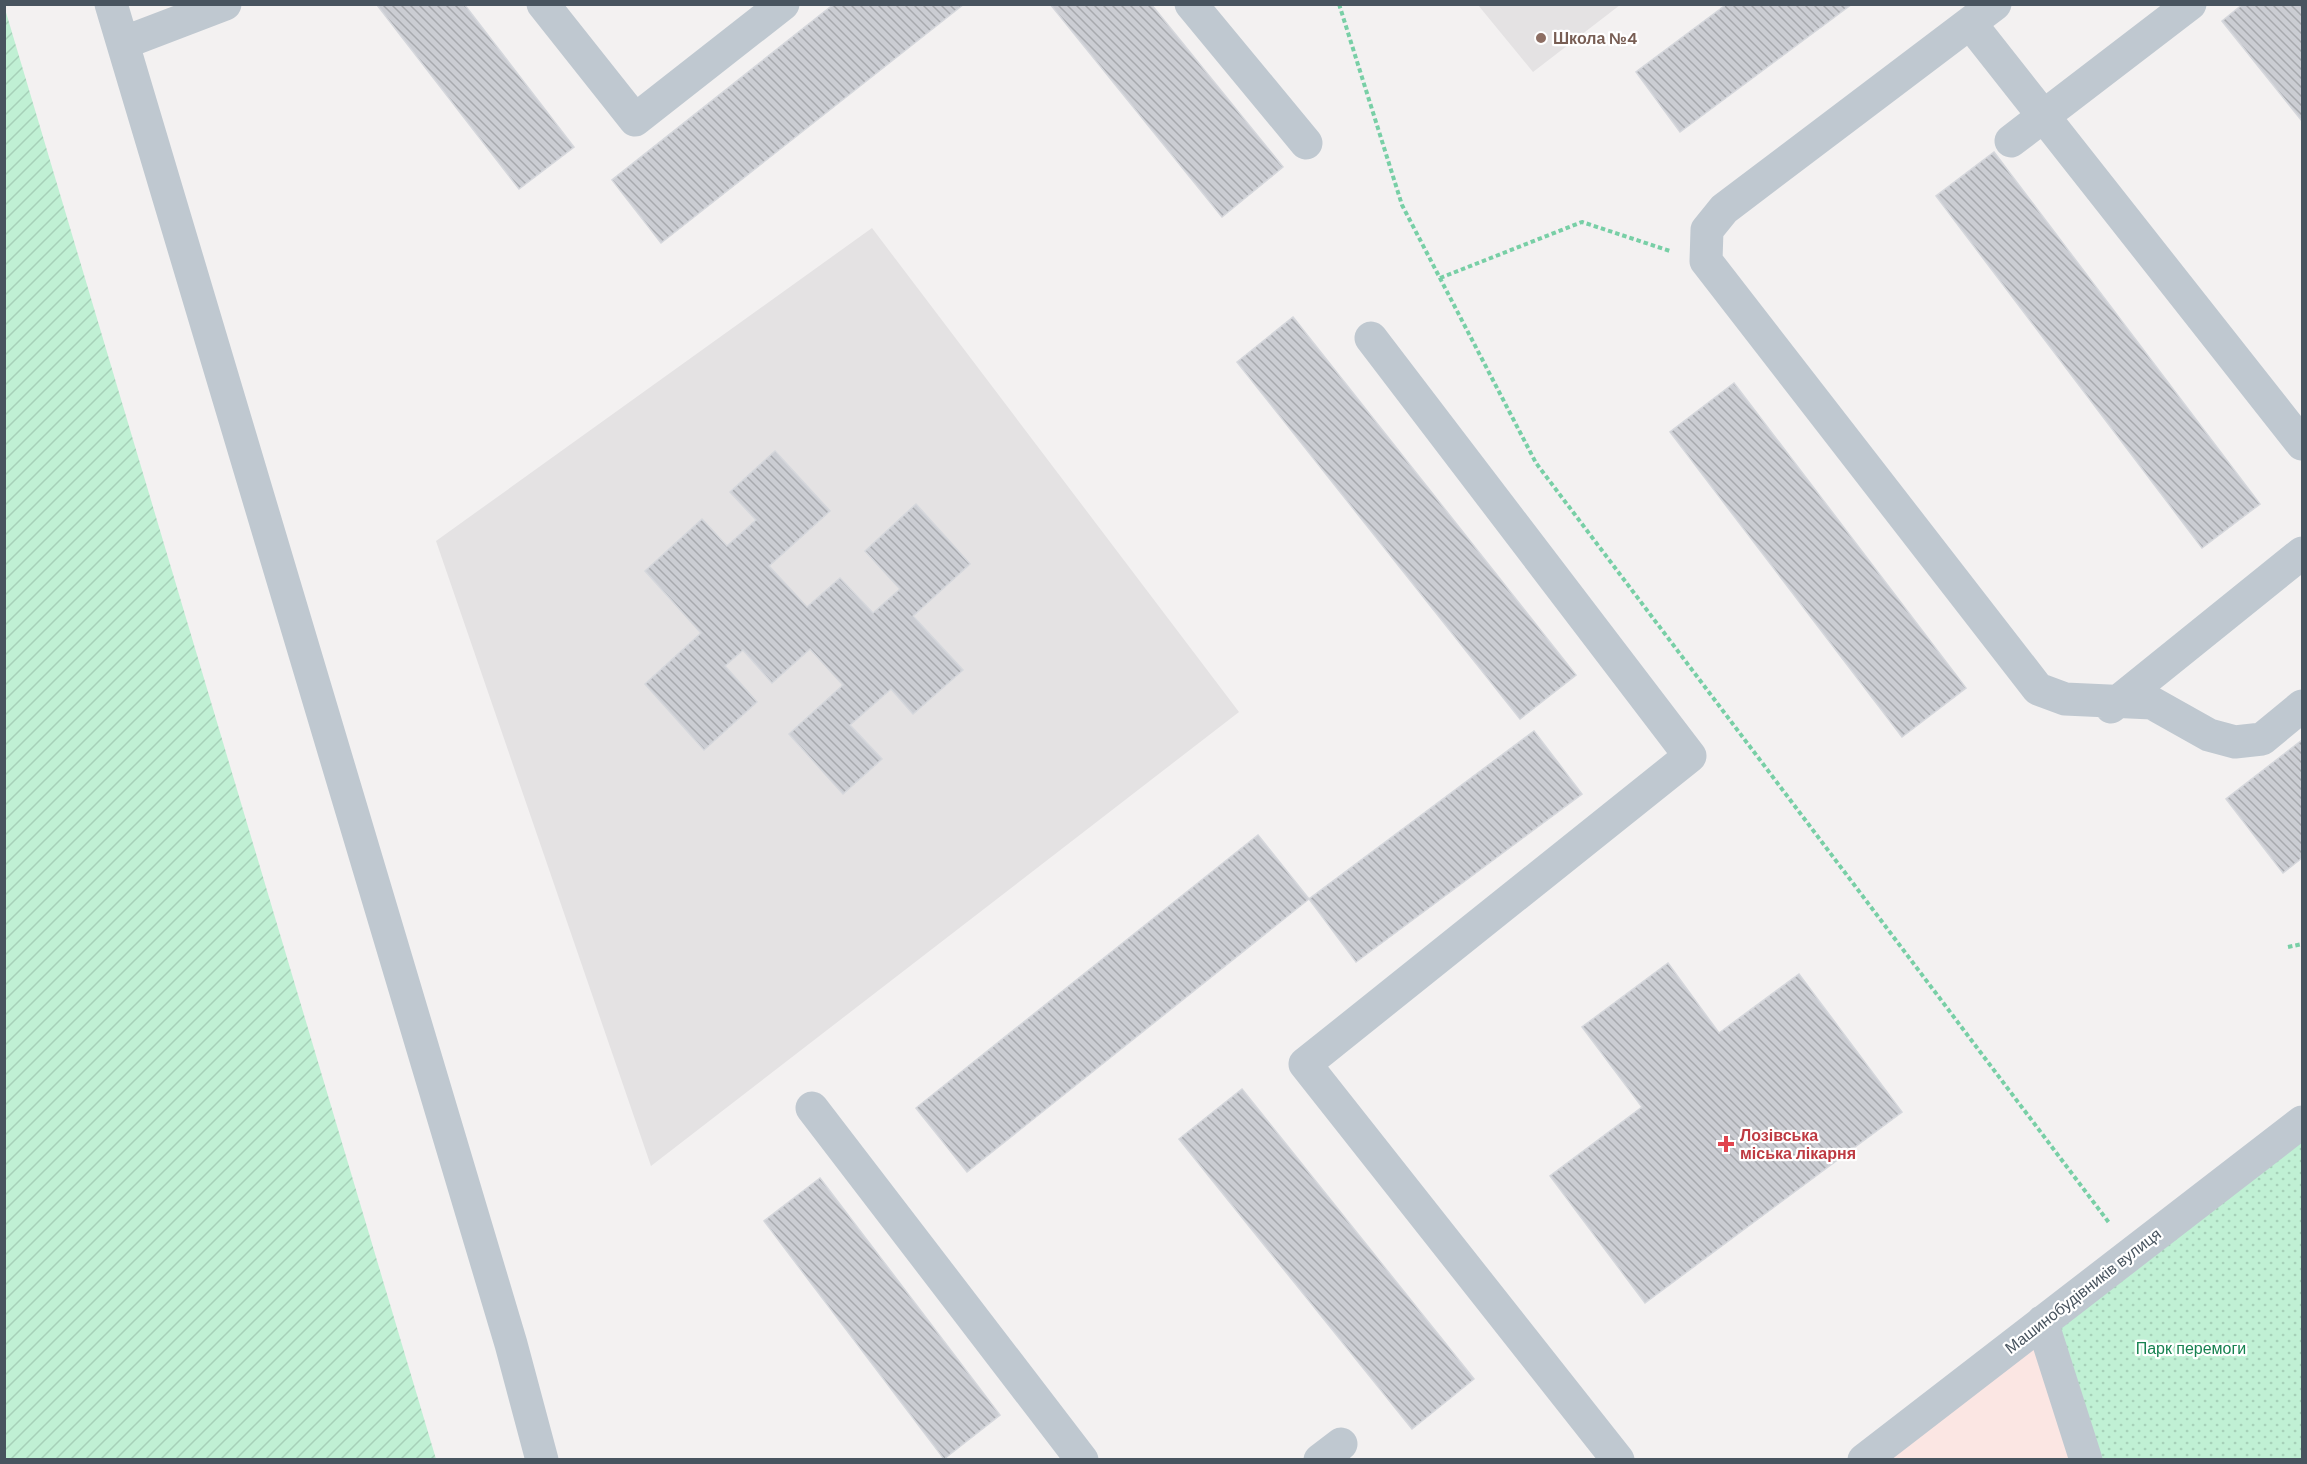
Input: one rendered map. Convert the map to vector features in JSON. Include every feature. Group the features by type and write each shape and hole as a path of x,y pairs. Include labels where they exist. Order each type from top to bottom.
{"street":[{"path":"111,4 508,1332 542,1460"},
{"path":"123,43 225,4"},
{"path":"543,4 635,120 783,4"},
{"path":"1191,4 1306,143"},
{"path":"2011,141 2190,4"},
{"path":"2302,444 2043,117 1982,14 1724,209 1707,230 1706,261 2038,689 2065,699 2114,704 2152,703 2210,735 2235,742 2262,739 2302,706"},
{"path":"1371,338 1690,756 1305,1064 1618,1460"},
{"path":"2114,704 2302,553"},
{"path":"812,1108 1082,1460"},
{"name":"Машинобудівників вулиця","path":"1864,1460 2302,1122"},
{"path":"2042,1322 2086,1460"}],"path":[{"path":"1339,4 1402,205 1536,464 2132,1253"},
{"path":"1440,278 1582,222 1671,251 1707,230"},
{"path":"2288,947 2302,944"}],"shaded area":[{"name":"Школа №4","path":"1478,5 1620,5 1533,72"},
{"path":"872,228 1239,712 651,1166 436,541"},
{"path":"2042,1322 2084,1459 1864,1459"}],"green space":[{"path":"5,9 436,1459 5,1459"},
{"name":"Парк перемоги","path":"2302,1122 2302,1459 2084,1459 2042,1322"}],"building":[{"path":"464,4 574,147 519,189 377,5"},
{"path":"834,4 964,4 661,243 612,180"},
{"path":"1050,4 1151,4 1283,167 1222,217"},
{"path":"1727,4 1852,4 1680,132 1636,72"},
{"path":"2243,4 2302,4 2302,121 2222,21"},
{"path":"1994,152 2260,504 2202,548 1936,196"},
{"path":"1293,317 1576,675 1520,719 1237,362"},
{"path":"1734,383 1966,688 1902,737 1670,432"},
{"path":"775,451 830,511 769,566 807,607 840,578 873,613 900,589 865,551 916,504 970,564 913,616 963,670 913,714 891,689 850,725 882,759 843,794 789,734 843,685 810,649 772,683 743,650 725,666 757,702 704,750 645,684 701,633 645,571 702,519 727,546 756,520 730,492"},
{"path":"1534,731 1582,794 1356,962 1309,899"},
{"path":"2302,740 2302,858 2283,873 2226,799"},
{"path":"1258,835 1309,899 967,1172 916,1108"},
{"name":"Лозівська міська лікарня","path":"1668,963 1719,1033 1799,974 1902,1112 1645,1303 1550,1176 1642,1107 1582,1027"},
{"path":"1242,1089 1474,1379 1412,1429 1179,1139"},
{"path":"820,1178 1000,1415 944,1459 764,1221"}],"place":[{"name":"Школа №4","path":"1541,38"},
{"name":"Лозівська міська лікарня","path":"1726,1144"}]}
